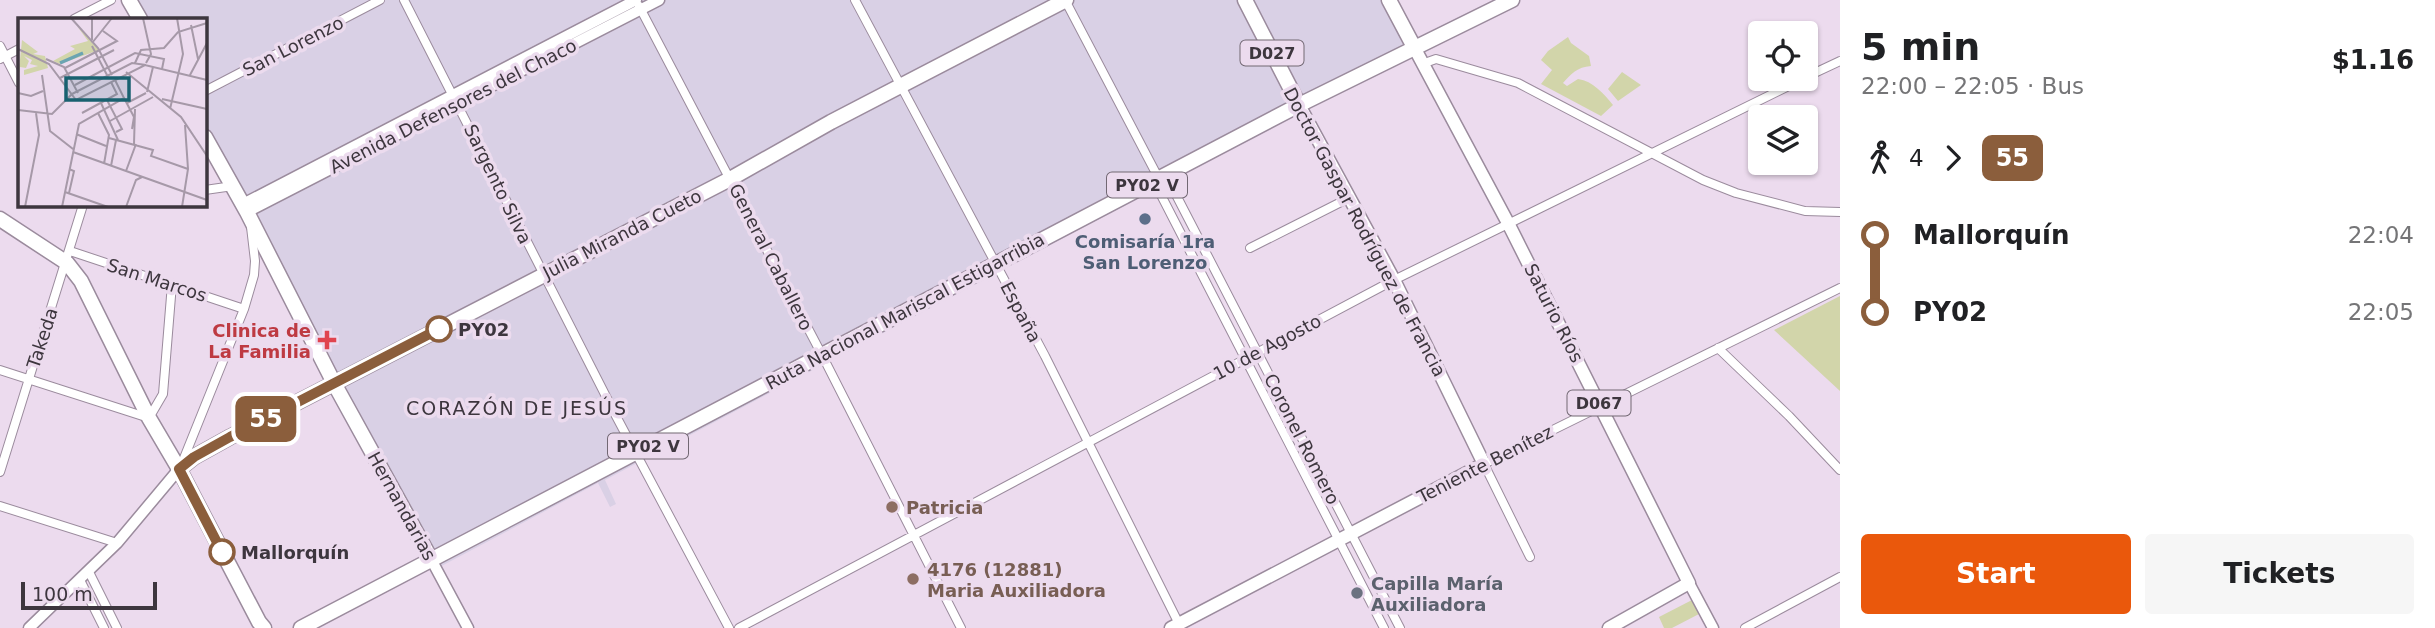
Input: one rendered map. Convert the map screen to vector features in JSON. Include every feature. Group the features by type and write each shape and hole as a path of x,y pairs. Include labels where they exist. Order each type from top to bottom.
{"highway":[{"path":"129,0 139,18"},
{"name":"Julia Miranda Cueto","path":"179,469 194,457 230,437 730,179 1066,0"},
{"name":"Doctor Gaspar Rodríguez de Francia","path":"1245,0 1299,105"},
{"name":"Saturio Ríos","path":"1389,0 1415,49"},
{"name":"Ruta Nacional Mariscal Estigarribia","path":"301,628 1299,105 1512,0"},
{"name":"Hernandarias","path":"206,139 247,211 335,385 432,561"},
{"path":"3,221 68,257 90,296 149,418 262,626"}],"main road":[{"name":"Saturio Ríos","path":"1415,49 1508,223 1689,583"},
{"name":"Doctor Gaspar Rodríguez de Francia","path":"1299,105 1394,280 1484,464"},
{"name":"Teniente Benítez","path":"1177,627 1338,539 1484,464"},
{"path":"1609,628 1689,583"}],"street":[{"path":"76,18 111,0"},
{"name":"San Lorenzo","path":"206,90 380,0"},
{"name":"Sargento Silva","path":"404,0 635,452 729,628"},
{"name":"Avenida Defensores del Chaco","path":"247,211 637,3 659,0"},
{"name":"España","path":"855,0 1088,443 1177,627"},
{"name":"Coronel Romero","path":"1066,0 1160,179 1161,195 1384,628"},
{"name":"General Caballero","path":"637,3 822,355 961,628"},
{"path":"1430,42 1436,59"},
{"path":"0,46 3,57 18,81"},
{"path":"1422,64 1436,59 1518,83 1703,180 1736,193 1805,211 1840,212"},
{"name":"10 de Agosto","path":"1818,72 1840,61"},
{"name":"10 de Agosto","path":"739,628 1256,351 1508,223 1779,91"},
{"name":"Coronel Romero","path":"1160,179 1173,189 1400,628"},
{"path":"206,190 233,186"},
{"path":"1250,248 1349,198"},
{"name":"Takeda","path":"0,472 83,206"},
{"path":"29,628 117,543 179,469 244,309 254,275 255,261 247,211"},
{"name":"San Marcos","path":"68,257 172,284 244,309"},
{"path":"0,370 149,418 163,394 172,284"},
{"name":"Teniente Benítez","path":"1484,464 1840,288"},
{"path":"1718,348 1789,416 1840,470"},
{"path":"1484,464 1530,557"},
{"path":"0,506 117,543"},
{"name":"Hernandarias","path":"432,561 467,628"},
{"path":"84,576 104,628"},
{"path":"84,576 117,628"},
{"path":"1745,628 1840,578"},
{"name":"Saturio Ríos","path":"1689,583 1713,628"}],"shaded area":[{"path":"124,0 1395,0 1421,49 605,480 616,504 610,507 598,483 434,570 206,150 206,18 134,18"}],"green space":[{"path":"1568,37 1571,43 1589,56 1591,66 1578,69 1563,83 1567,86 1578,79 1589,82 1598,89 1613,105 1601,116 1541,84 1552,70 1541,60 1548,51"},
{"path":"1622,72 1641,85 1618,101 1608,89"},
{"path":"1840,296 1840,391 1774,330"},
{"path":"1692,600 1699,614 1672,628 1664,628 1659,617"}],"bus line":[{"name":"55","path":"222,552 179,469 194,457 230,437 343,381 439,329"}],"place":[{"name":"Comisaría 1ra San Lorenzo","path":"1145,219"},
{"name":"PY02","path":"439,329"},
{"name":"Clinica de La Familia","path":"327,340"},
{"name":"Patricia","path":"892,507"},
{"name":"Mallorquín","path":"222,552"},
{"name":"4176 (12881) Maria Auxiliadora","path":"913,579"},
{"name":"Capilla María Auxiliadora","path":"1357,593"}],"district":[{"name":"CORAZÓN DE JESÚS","path":"517,408"}]}
